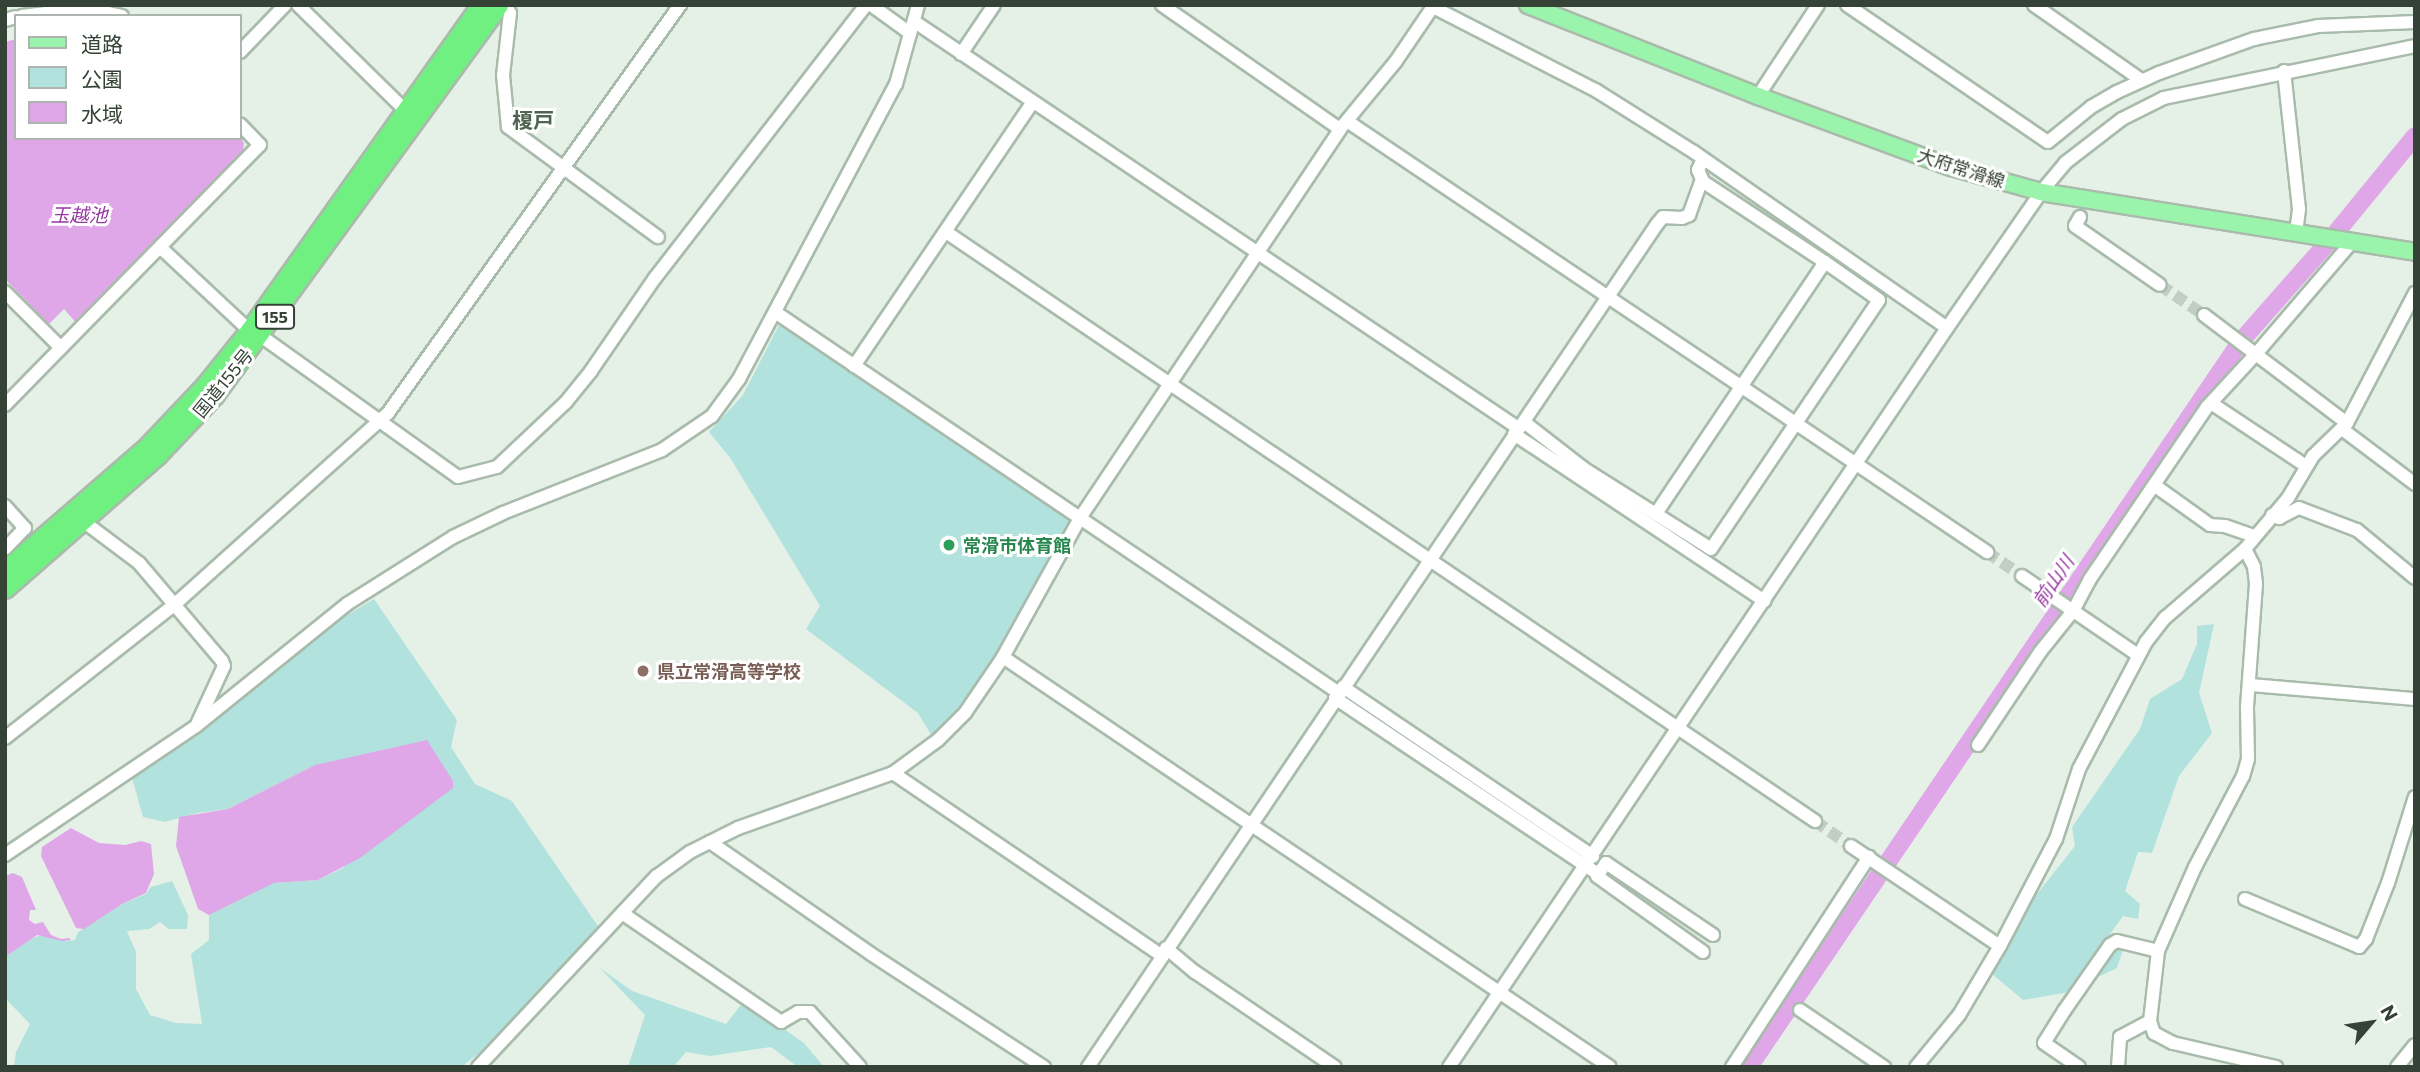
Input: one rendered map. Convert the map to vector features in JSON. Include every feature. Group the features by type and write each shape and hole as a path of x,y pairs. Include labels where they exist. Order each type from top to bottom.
{"highway":[{"name":"国道155号","path":"5,571 165,431 256,333 482,5"},
{"name":"国道155号","path":"5,589 194,420 499,5"}],"main road":[{"name":"大府常滑線","path":"1528,5 1758,96 1951,167 2041,192 2415,252"}],"street":[{"path":"242,50 285,5"},
{"path":"298,5 407,111"},
{"path":"505,5 510,13 503,75 507,125 658,237"},
{"path":"5,738 174,605 380,422 680,5"},
{"path":"161,248 256,333 458,477 502,465 566,402 592,372 655,278 869,5 961,54 1519,428 1764,601"},
{"path":"5,855 196,726 347,604 453,537 503,513 662,450 696,429 732,392 896,84 918,5"},
{"path":"961,54 994,5"},
{"path":"1162,5 1608,296 1987,552"},
{"path":"1758,96 1818,5"},
{"path":"1847,5 2048,142 2091,107 2141,80 2227,47 2269,35 2327,25 2415,22"},
{"path":"2034,5 2141,80"},
{"path":"478,1067 657,876 737,828 893,773 938,740 965,713 1003,657 1080,517 1344,125 1396,61 1433,6 1597,91 1703,159 1947,328"},
{"path":"38,14 87,8 113,14"},
{"path":"1449,1067 1947,328 2041,192 2084,146 2143,107 2187,91 2415,46"},
{"path":"2284,71 2299,209 2296,232"},
{"path":"854,366 1033,102"},
{"path":"5,405 260,145 242,126"},
{"path":"1519,428 1657,512 1711,549 1797,424 1879,300 1702,181 1698,170 1703,159"},
{"path":"1088,1067 1663,216 1682,218 1689,215 1702,181"},
{"path":"2080,217 2075,226 2160,285"},
{"path":"946,232 1429,562 1815,821"},
{"path":"1978,745 2211,403 2347,241"},
{"path":"1657,512 1825,262"},
{"path":"5,292 61,348"},
{"path":"1916,1067 1959,1015 2000,946 2056,839 2079,769 2138,655 2165,618 2245,550 2296,485 2321,447 2344,426 2415,293"},
{"path":"775,312 1589,861 1598,874 1703,952"},
{"path":"2204,315 2234,336 2415,484"},
{"path":"2211,403 2306,466"},
{"path":"2154,485 2210,524 2254,536"},
{"path":"2296,485 2299,508"},
{"path":"5,506 26,528 5,549"},
{"path":"2272,515 2279,518 2299,508 2357,530 2415,578"},
{"path":"83,521 139,562 224,664 196,726"},
{"path":"2245,550 2254,567 2256,584 2248,708 2248,758 2243,776 2195,867 2158,951 2150,1021 2154,1033 2173,1043 2276,1067"},
{"path":"2022,576 2138,655"},
{"path":"1003,657 1610,1067"},
{"path":"2251,685 2415,698"},
{"path":"893,773 1195,971 1335,1067"},
{"path":"2245,899 2359,947 2367,939 2388,883 2415,797"},
{"path":"710,842 871,954 1044,1067"},
{"path":"1851,846 2000,946"},
{"path":"1731,1067 1872,858"},
{"path":"1598,874 1606,863 1713,935"},
{"path":"622,913 781,1022 798,1012 810,1012 860,1067"},
{"path":"2079,1067 2044,1042 2064,1011 2110,945 2117,942 2158,951"},
{"path":"1800,1010 1884,1067"},
{"path":"2118,1067 2120,1037 2150,1021"},
{"path":"2397,1067 2415,1045"}],"green space":[{"path":"781,321 1073,518 977,692 960,714 933,738 918,713 806,629 820,606 731,459 709,432 743,395"},
{"path":"374,599 457,720 451,747 475,784 512,801 600,929 491,1044 461,1067 14,1067 16,1052 30,1024 5,998 5,957 30,939 42,935 62,941 75,940 78,932 122,904 146,894 151,887 172,881 188,915 187,929 169,929 160,922 149,929 127,931 136,952 136,989 150,1015 176,1023 202,1024 191,954 209,940 209,915 261,887 274,883 318,880 341,869 452,788 315,765 228,809 197,813 165,822 143,817 132,778 219,718 334,623"},
{"path":"2214,624 2199,693 2212,733 2179,776 2152,853 2138,852 2125,891 2140,904 2138,919 2123,916 2110,934 2123,950 2117,968 2064,993 2023,1000 1991,973 2029,904 2075,846 2072,827 2140,729 2150,699 2182,679 2197,644 2197,626"},
{"path":"600,968 632,991 726,1024 744,1001 804,1043 824,1067 798,1067 771,1047 710,1056 686,1052 673,1067 628,1067 645,1015"}],"water":[{"name":"玉越池","path":"14,40 14,140 242,140 244,143 243,150 78,325 64,309 49,324 5,279 5,42"},
{"path":"427,740 453,781 453,788 360,858 318,880 274,883 209,915 198,909 176,846 179,817 228,809 315,765"},
{"path":"71,828 99,843 125,845 141,841 151,844 154,874 146,893 122,904 84,929 76,928 41,856 42,847"},
{"path":"13,873 22,877 36,910 30,910 29,920 35,924 43,922 51,935 70,940 62,941 37,935 5,957 5,876"}],"waterway":[{"name":"前山川","path":"1749,1067 2241,341 2330,240 2415,136"}],"tunnel":[{"path":"2160,285 2204,315"},
{"path":"1987,552 2022,576"},
{"path":"1815,821 1851,846"}],"place":[{"name":"常滑市体育館","path":"949,545"},
{"name":"県立常滑高等学校","path":"643,671"}],"district":[{"name":"榎戸","path":"533,120"}]}
